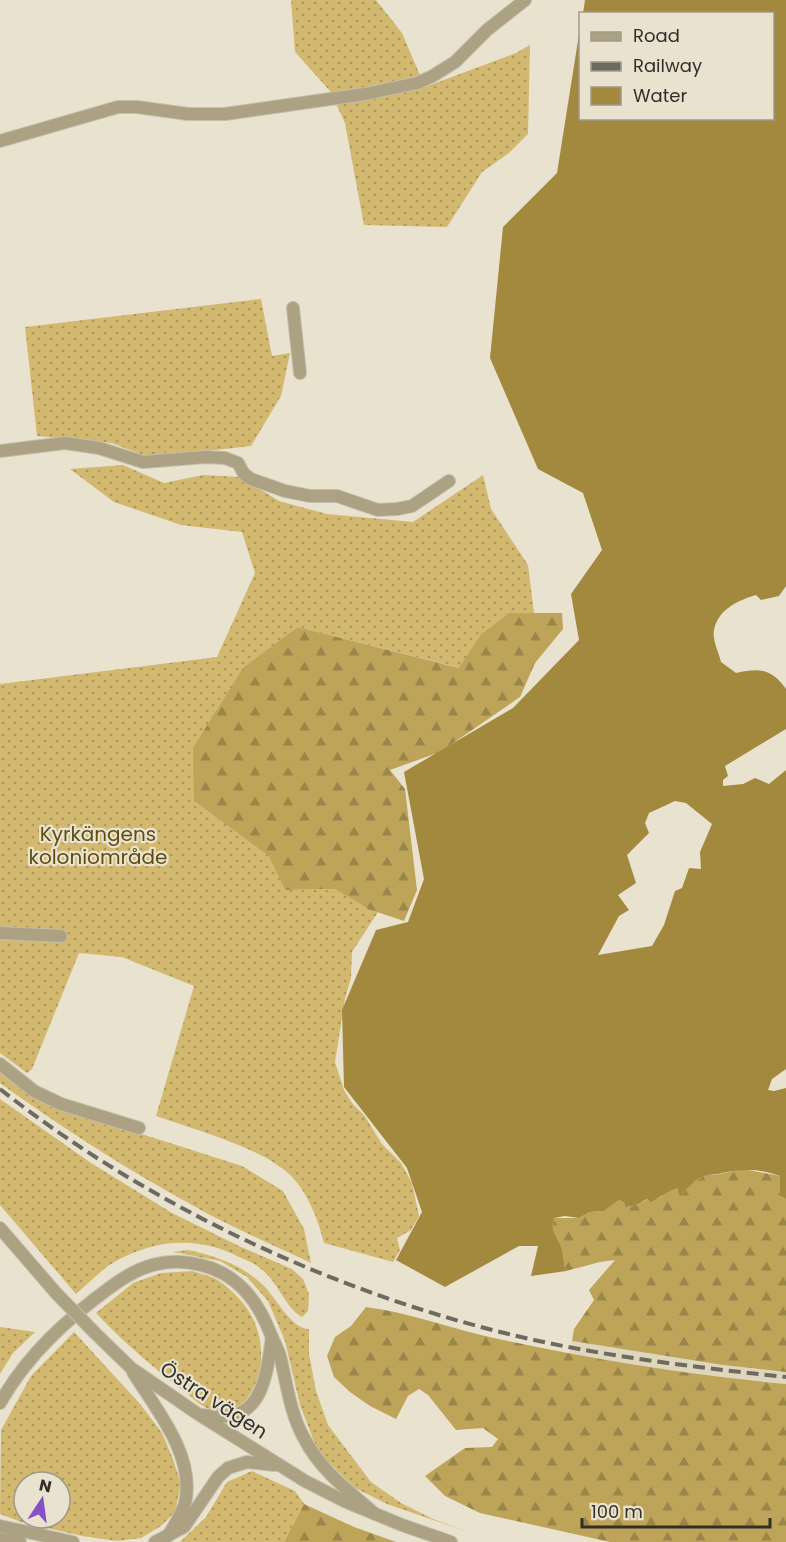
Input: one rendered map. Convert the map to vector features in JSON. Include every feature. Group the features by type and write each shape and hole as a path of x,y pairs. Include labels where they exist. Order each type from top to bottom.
{"street":[{"path":"0,141 118,107 137,107 188,114 225,114 365,94 417,83 455,62 487,30 525,0"},
{"path":"293,308 300,373"},
{"path":"0,451 65,443 99,448 143,462 206,457 225,458 238,463 244,474 251,479 285,491 310,496 337,496 378,510 412,506 449,481"},
{"path":"0,933 57,936"},
{"path":"0,1064 34,1091 61,1104 139,1128"},
{"name":"Östra vägen","path":"0,1228 56,1293 131,1368 278,1465 344,1501 451,1542"},
{"path":"0,1403 34,1353 76,1315 126,1275 158,1263 178,1261 213,1268 227,1275 253,1298 279,1353 293,1413 305,1441 325,1470 375,1514"},
{"path":"198,1414 227,1418 247,1410 263,1387 272,1336"},
{"path":"131,1368 180,1452 187,1475 186,1500 168,1536"},
{"path":"155,1542 184,1527 218,1477 228,1468 247,1462 278,1465"},
{"path":"0,1526 73,1542"},
{"path":"0,1539 20,1542"}],"shaded area":[{"path":"572,1341 723,1365 786,1372 786,1384 720,1378 569,1354"}],"green space":[{"path":"291,0 376,0 402,33 425,87 516,53 530,45 528,134 509,153 482,172 447,227 364,225 345,123 330,91 295,52"},
{"path":"261,299 272,356 290,353 281,396 251,446 189,453 158,461 112,443 37,436 25,327"},
{"name":"Kyrkängens koloniområde","path":"123,465 164,483 203,475 240,477 279,501 327,514 413,522 483,475 491,509 528,565 534,613 509,613 481,634 460,668 298,627 194,801 270,856 285,890 335,889 368,909 378,912 352,952 351,978 345,999 335,1062 344,1090 352,1103 364,1115 382,1144 401,1163 412,1183 419,1216 411,1230 397,1238 400,1250 393,1262 324,1243 319,1224 306,1196 295,1180 275,1163 243,1147 156,1116 194,986 122,957 79,953 32,1069 27,1073 0,1053 0,684 217,657 255,573 242,532 181,525 114,502 70,469"},
{"path":"509,613 562,613 563,629 535,663 520,697 440,752 390,770 405,789 417,890 404,921 368,909 335,889 285,890 269,856 194,801 193,748 243,668 298,627 459,668 481,634"},
{"path":"0,1069 54,1106 242,1166 283,1191 304,1229 311,1263 206,1213 118,1162 0,1083"},
{"path":"0,1099 91,1163 172,1213 292,1269 303,1279 309,1294 308,1311 302,1317 296,1313 267,1274 254,1264 225,1251 192,1243 159,1245 127,1256 111,1264 76,1294 0,1205"},
{"path":"743,1169 780,1176 780,1196 786,1199 786,1372 723,1365 572,1341 574,1329 594,1300 589,1290 615,1260 566,1271 562,1249 553,1229 554,1218 579,1218 590,1212 604,1211 619,1200 624,1201 625,1207 635,1206 648,1199 651,1201 661,1197 665,1192 679,1187 682,1194 692,1183 705,1175"},
{"path":"188,1250 218,1258 246,1272 268,1290 296,1324 309,1329 309,1354 316,1391 328,1425 371,1482 401,1503 433,1519 474,1534 387,1504 355,1488 318,1452 300,1405 285,1341 268,1301 247,1277 220,1261 173,1252"},
{"path":"192,1271 214,1278 241,1300 249,1311 258,1333 261,1361 257,1381 246,1399 231,1410 222,1412 211,1410 197,1402 139,1354 96,1313 133,1283 161,1273"},
{"path":"366,1307 566,1353 639,1366 786,1384 786,1542 610,1542 480,1513 445,1496 425,1476 465,1448 492,1447 498,1439 483,1428 456,1430 428,1395 419,1389 408,1396 396,1419 370,1406 334,1377 327,1356 335,1337 351,1326"},
{"path":"0,1327 35,1332 13,1353 0,1374"},
{"path":"74,1332 141,1405 162,1433 181,1484 175,1512 161,1526 141,1538 117,1541 56,1530 72,1530 72,1470 12,1470 12,1519 0,1514 1,1430 31,1376"},
{"path":"252,1471 295,1491 304,1504 284,1542 180,1542 206,1517 227,1482"},
{"path":"304,1504 354,1527 396,1542 284,1542"}],"water":[{"path":"585,0 786,0 786,586 779,596 761,600 756,595 730,606 716,623 714,634 721,662 736,673 758,670 770,673 786,689 786,729 725,766 728,776 723,780 723,786 743,784 755,778 769,784 786,770 786,1069 772,1079 768,1090 786,1088 786,1199 780,1196 780,1176 772,1173 741,1170 706,1175 695,1181 682,1194 678,1193 678,1188 651,1202 647,1199 635,1206 625,1207 624,1202 619,1200 604,1211 590,1212 579,1218 565,1216 554,1218 553,1229 562,1249 566,1271 531,1276 538,1246 519,1246 445,1287 396,1260 422,1212 407,1168 344,1087 342,1010 376,930 408,922 424,879 404,772 513,708 579,640 571,594 602,550 583,493 538,469 490,358 503,227 557,173 579,34 579,120 774,120 774,12 583,12","holes":["675,801 686,803 712,824 700,852 701,869 689,868 682,888 675,891 664,925 652,946 598,955 619,916 629,910 618,895 636,883 627,855 649,833 645,823 649,813"]}],"railway":[{"path":"0,1089 59,1133 121,1173 186,1210 253,1244 322,1274 392,1300 463,1322 534,1340 660,1362 786,1377"}]}
